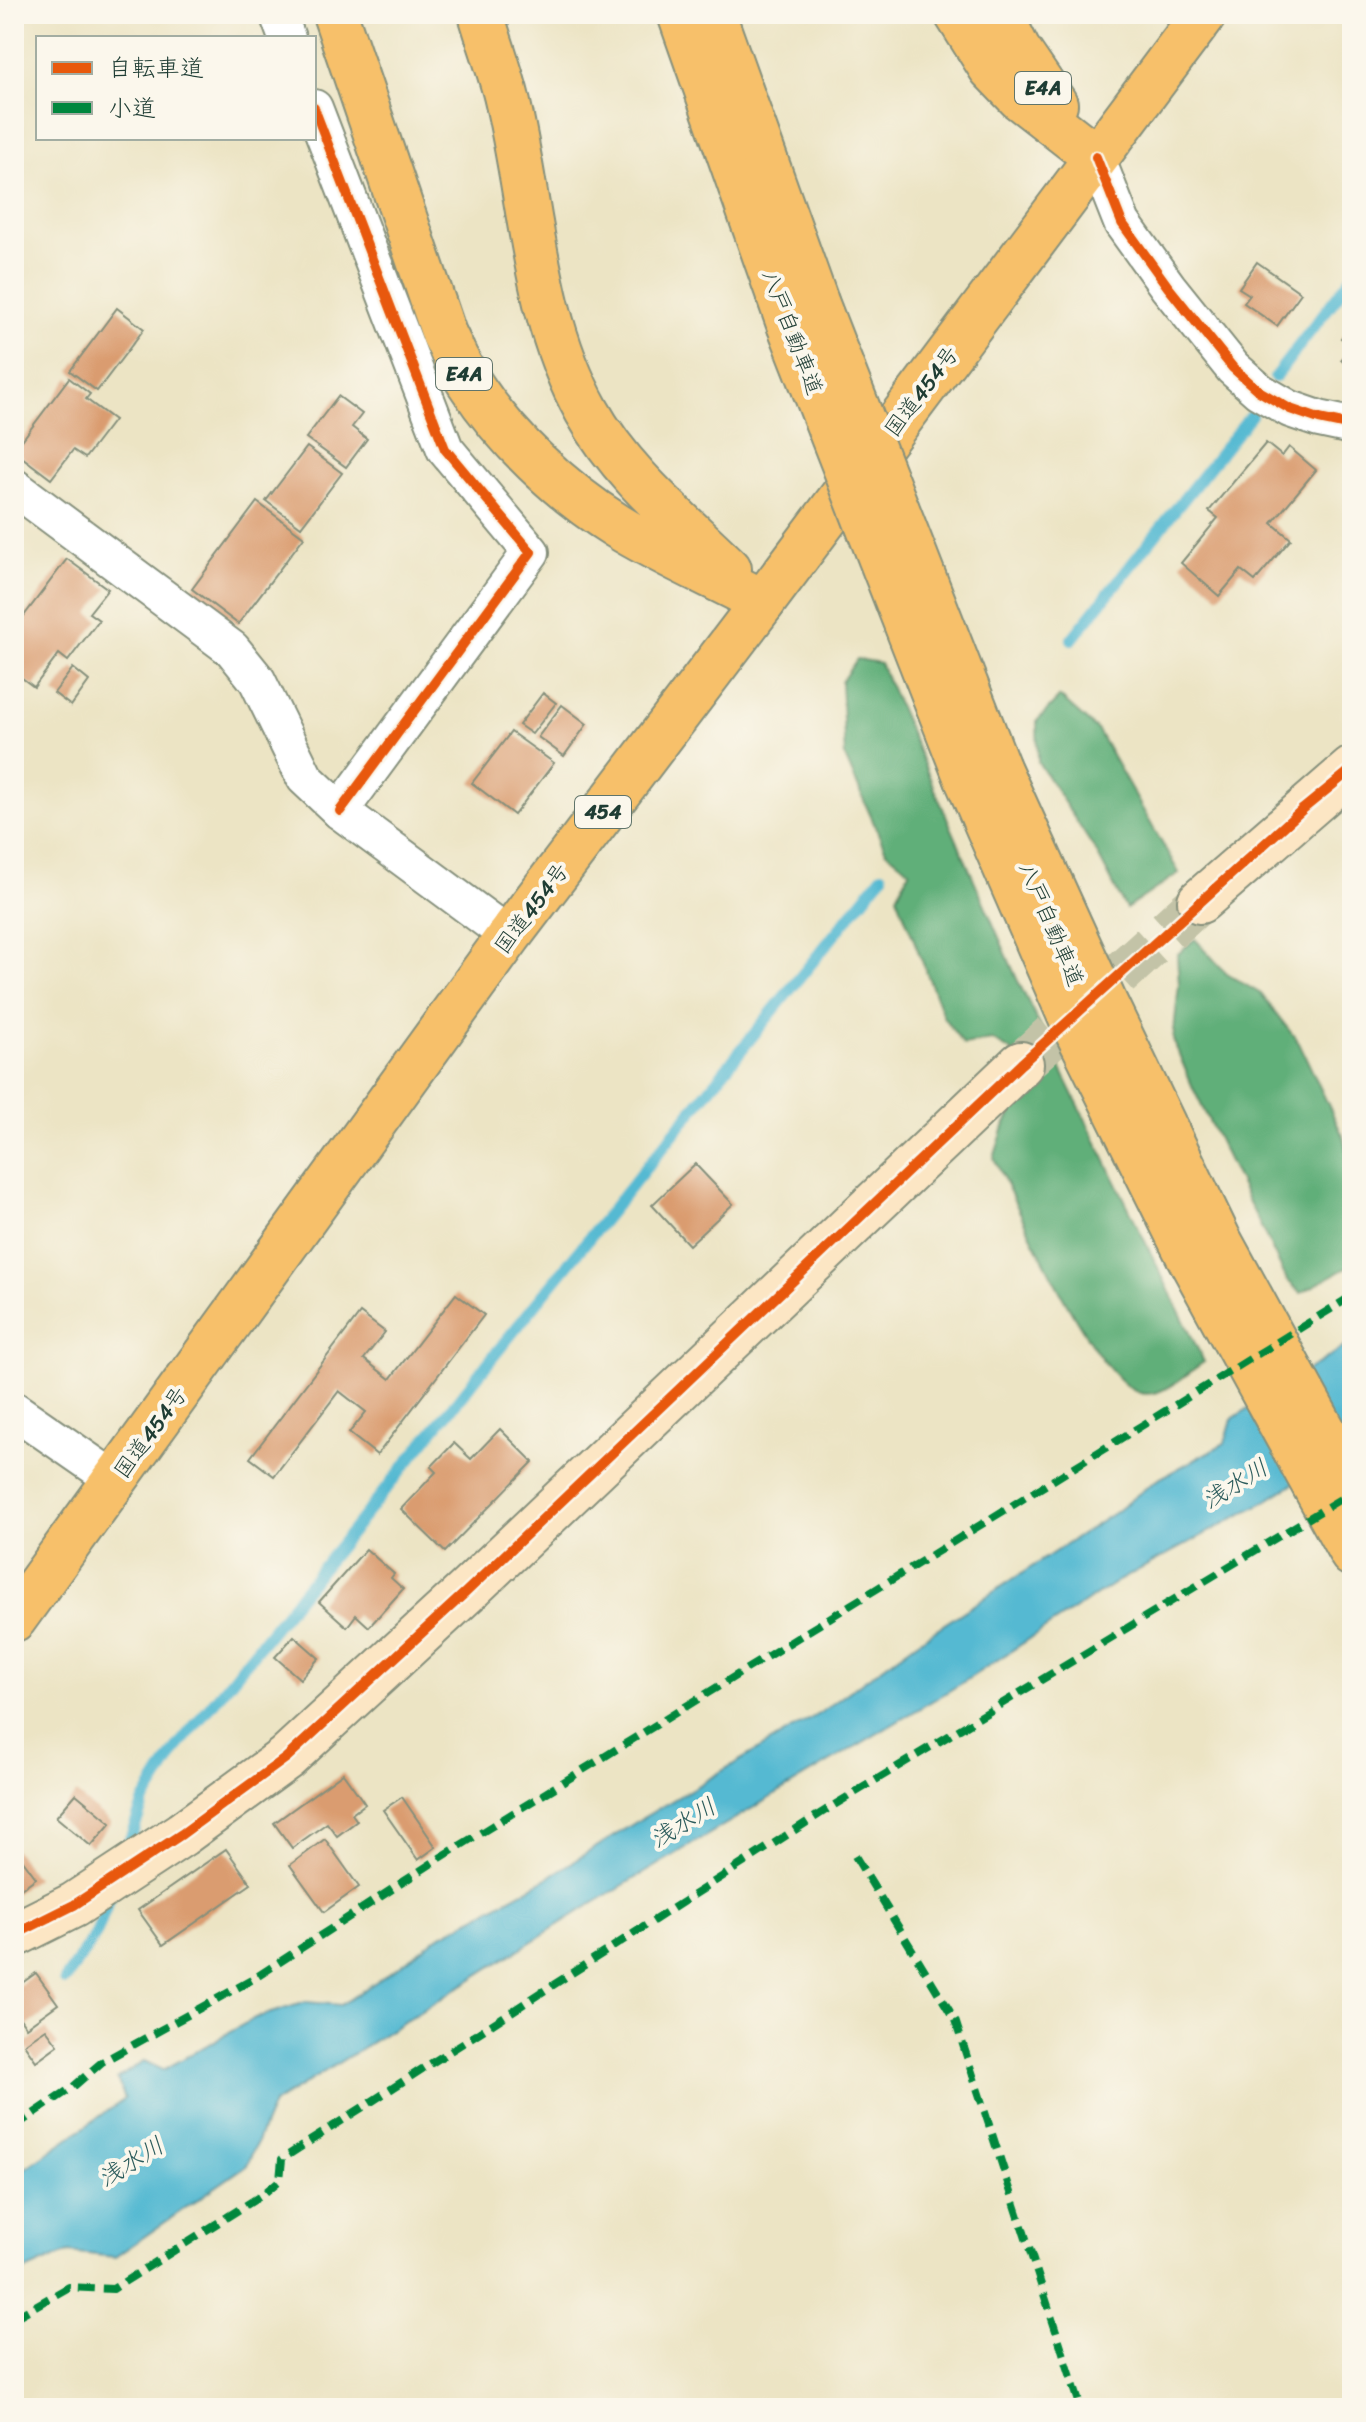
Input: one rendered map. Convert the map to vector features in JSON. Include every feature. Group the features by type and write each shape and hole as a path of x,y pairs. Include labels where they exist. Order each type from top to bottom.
{"highway":[{"name":"E4A","path":"335,14 444,334 468,382 497,420 530,455 617,526 763,602"},
{"path":"481,14 506,95 547,311 563,359 587,412 638,479 763,602"},
{"name":"八戸自動車道","path":"680,14 802,313 983,774 1073,1023 1203,1246 1352,1483"},
{"name":"八戸自動車道","path":"713,14 802,313"},
{"name":"E4A","path":"957,14 991,68 1020,98 1096,157"},
{"name":"E4A","path":"1000,14 1037,80 1096,157"},
{"name":"国道454号","path":"14,1619 509,936 1204,14"},
{"name":"八戸自動車道","path":"1203,1246 1352,1554"}],"street":[{"path":"278,14 286,36"},
{"path":"316,113 445,449 531,552 340,811"},
{"path":"1096,157 1122,223 1233,368 1259,391 1290,409 1352,426"},
{"path":"14,487 232,649 257,680 305,778 340,811 509,936"},
{"path":"1200,901 1352,769"},
{"path":"14,1935 74,1905 182,1834 286,1758 466,1592 1021,1064"},
{"path":"14,1410 115,1480"}],"green space":[{"path":"857,659 880,663 1017,979 1204,1362 1174,1384 1157,1392 1140,1393 1122,1382 1101,1358 1058,1288 994,1158 1004,1127 1026,1087 1011,1051 992,1040 964,1045 944,1018 897,896 910,870 886,851 845,757 841,682"},
{"path":"1060,697 1098,731 1179,873 1126,909 1097,853 1038,762 1037,721"},
{"path":"1195,939 1227,974 1261,994 1299,1043 1343,1136 1352,1174 1352,1262 1301,1293 1287,1280 1193,1088 1173,1040 1179,984 1177,955"}],"water":[{"name":"浅水川","path":"1352,1342 1352,1446 1266,1501 1118,1581 962,1683 585,1908 273,2104 247,2165 115,2257 68,2252 14,2276 14,2176 125,2099 117,2079 144,2061 163,2070 255,2018 306,2002 341,2005 436,1938 544,1880 820,1713 917,1642 1114,1513 1155,1481 1225,1443 1232,1419"}],"building":[{"path":"1257,262 1301,293 1277,326 1244,303 1250,295 1239,288"},
{"path":"117,308 144,329 97,391 70,371"},
{"path":"1352,325 1352,346 1341,338"},
{"path":"1352,347 1352,370 1341,360"},
{"path":"69,378 90,394 86,399 114,420 85,458 73,450 51,479 14,451"},
{"path":"338,396 362,414 352,427 367,439 346,467 306,438"},
{"path":"1266,443 1282,456 1289,447 1316,470 1272,523 1291,539 1255,581 1241,570 1219,596 1181,563 1218,518 1209,511"},
{"path":"307,447 342,473 301,527 266,501"},
{"path":"257,502 304,537 238,624 192,589"},
{"path":"67,559 108,589 89,613 99,620 68,661 59,654 34,687 14,672 14,629"},
{"path":"73,668 89,681 71,706 54,693"},
{"path":"543,693 556,703 532,734 519,725"},
{"path":"562,705 587,724 564,756 538,737"},
{"path":"511,732 554,763 514,815 472,783"},
{"path":"695,1164 733,1204 689,1245 652,1205"},
{"path":"456,1294 484,1315 377,1455 349,1433 366,1412 339,1391 274,1476 250,1458 360,1313 385,1332 364,1359 390,1379"},
{"path":"500,1429 533,1462 445,1552 401,1509 436,1472 431,1467 454,1443 471,1459"},
{"path":"366,1549 394,1574 391,1578 403,1589 369,1627 356,1615 347,1627 319,1602"},
{"path":"294,1636 319,1658 300,1679 275,1657"},
{"path":"343,1773 365,1804 352,1814 357,1821 337,1836 327,1823 292,1848 274,1823"},
{"path":"76,1794 111,1823 91,1846 56,1817"},
{"path":"402,1797 436,1847 418,1860 383,1810"},
{"path":"325,1839 359,1887 324,1912 290,1865"},
{"path":"14,1848 36,1878 14,1894"},
{"path":"226,1849 251,1884 163,1945 138,1910"},
{"path":"36,1973 58,2004 26,2027 14,2010 14,1981 18,1986"},
{"path":"46,2029 58,2045 36,2061 24,2044"}],"waterway":[{"path":"1275,377 1352,277"},
{"path":"1072,639 1251,415"},
{"path":"124,1856 144,1801 179,1745 882,876"},
{"path":"65,1980 96,1934 109,1899"}],"tunnel":[{"path":"1021,1064 1200,901"}],"marked path":[{"path":"14,2127 73,2087 102,2062 255,1978 440,1858 1352,1296"},
{"path":"14,2318 69,2287 113,2289 262,2195 280,2180 282,2159 826,1810 1352,1492"},
{"path":"855,1856 955,2020 1081,2408"}],"cycle path":[{"path":"316,113 445,449 531,552 340,811"},
{"path":"1096,157 1122,223 1233,368 1259,391 1290,409 1352,426"},
{"path":"14,1935 74,1905 182,1834 286,1758 466,1592 1021,1064 1303,809 1352,769"}]}
